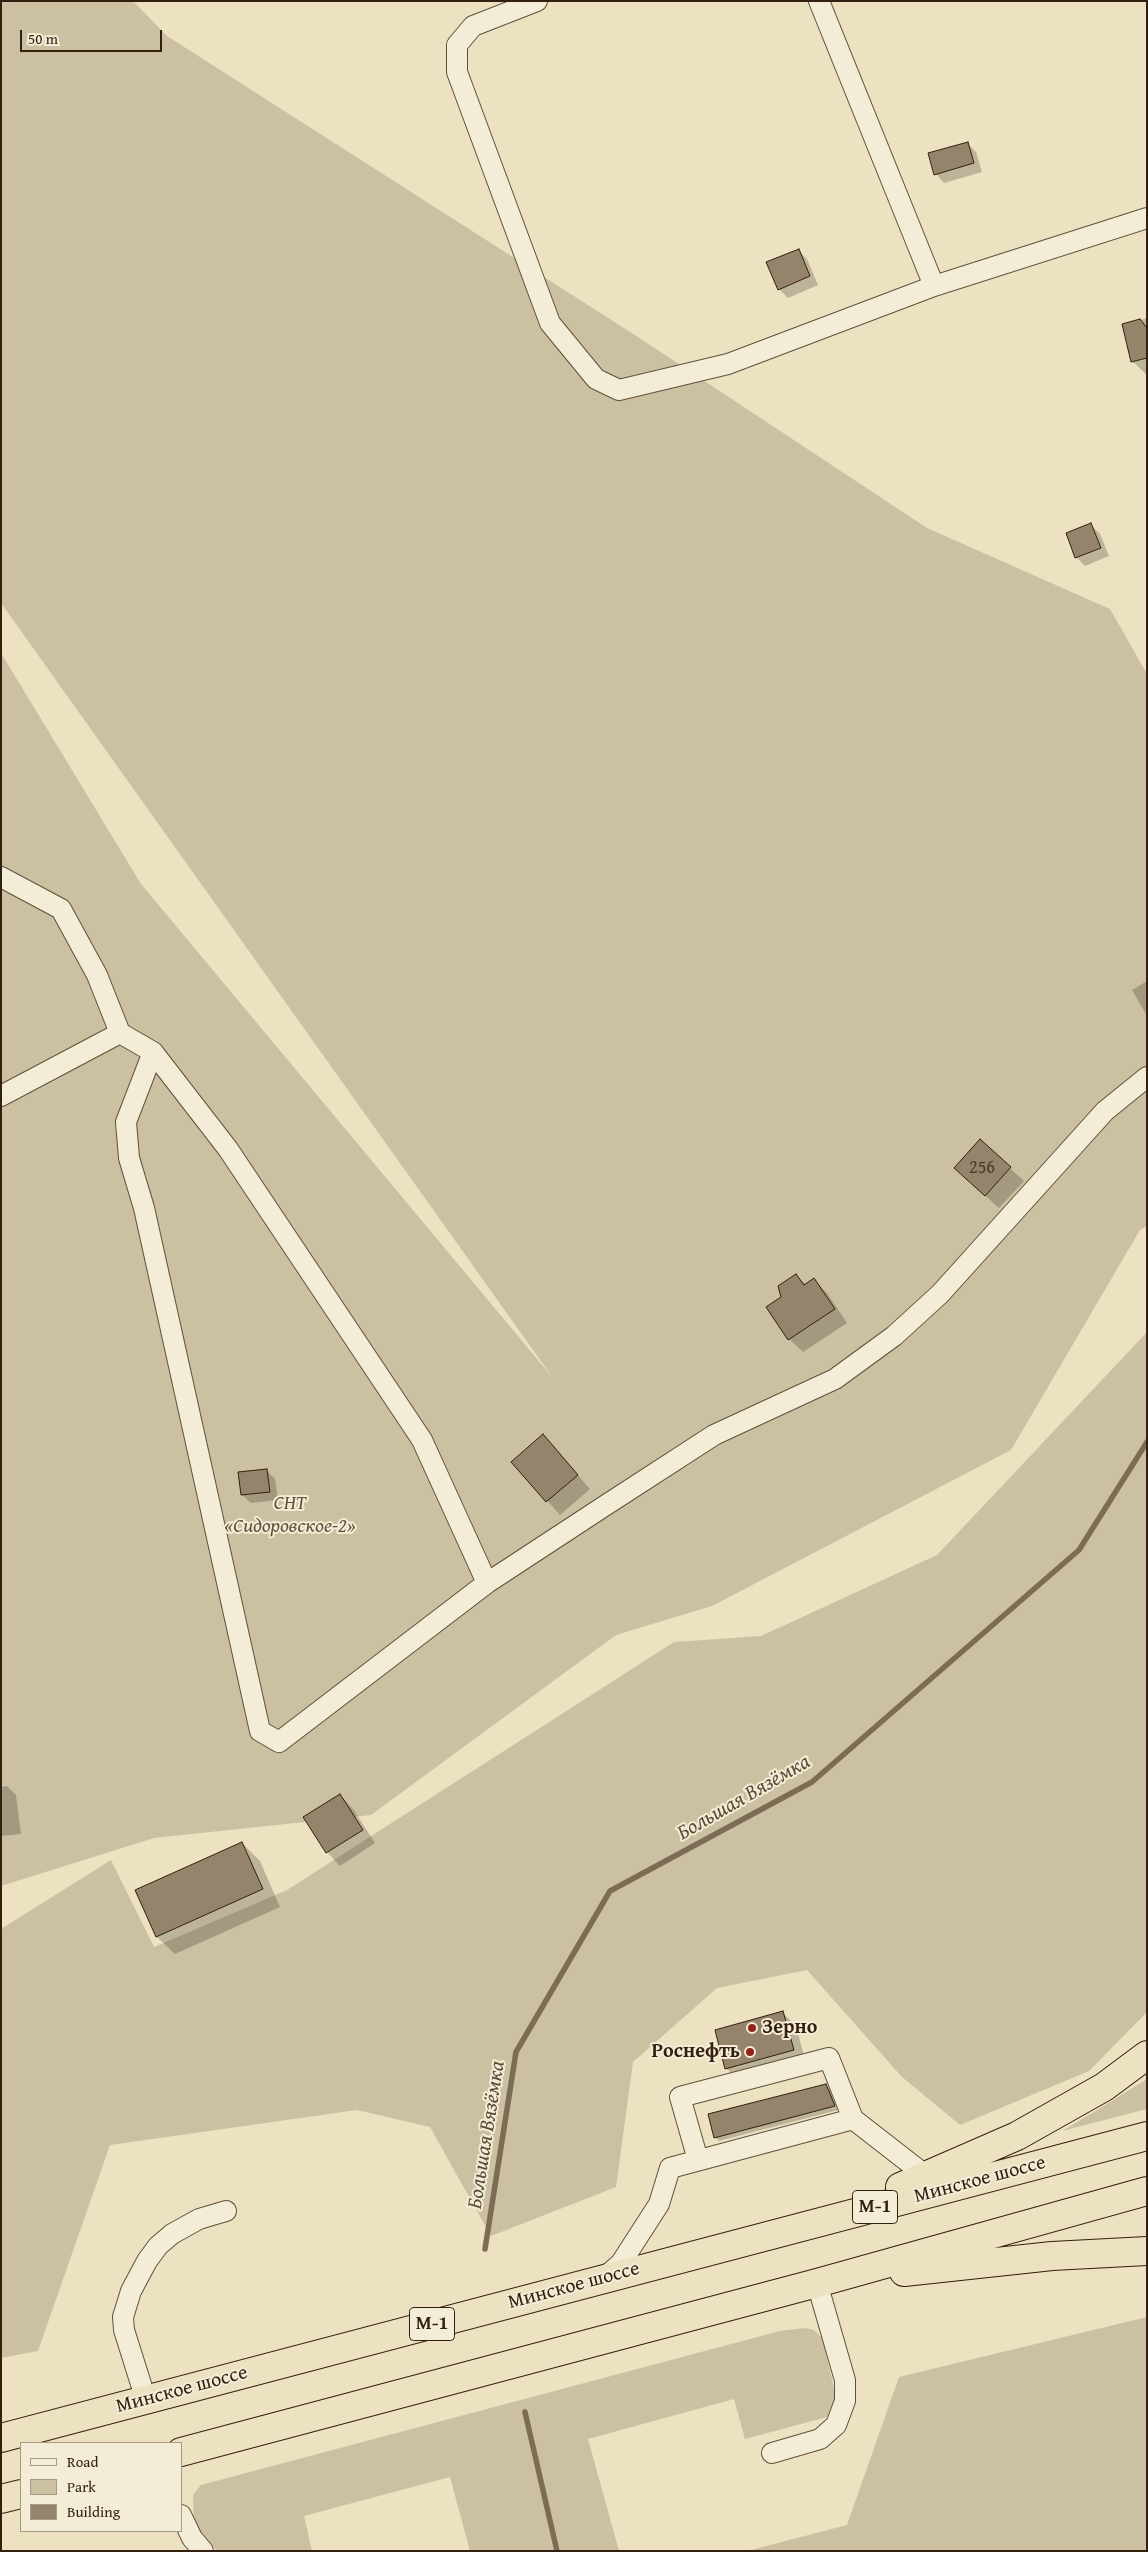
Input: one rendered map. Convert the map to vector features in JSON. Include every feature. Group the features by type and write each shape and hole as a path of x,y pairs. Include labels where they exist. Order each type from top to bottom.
{"highway":[{"path":"820,2222 1017,2136 1104,2087 1147,2056"},
{"name":"Минское шоссе","path":"1,2438 1147,2136"},
{"path":"182,2452 824,2281 1147,2191"},
{"path":"824,2281 1052,2256 1147,2252"},
{"path":"1,2499 20,2494"}],"street":[{"path":"537,1 473,26 457,45 457,72 550,323 596,379 619,390 728,364 934,286 1147,218"},
{"path":"819,1 934,286"},
{"path":"1,876 61,909 97,975 120,1033 153,1052 228,1149 422,1440 487,1583"},
{"path":"1,1096 120,1033"},
{"path":"153,1052 126,1122 129,1158 144,1208 260,1731 279,1742 487,1583 714,1435 835,1379 894,1336 940,1294 1105,1111 1147,1077"},
{"path":"698,2160 680,2097 829,2058 853,2119 925,2175"},
{"path":"604,2278 621,2263 659,2204 670,2168 853,2119"},
{"path":"146,2400 124,2330 123,2317 131,2291 152,2254 172,2234 199,2219 226,2211"},
{"path":"772,2453 820,2439 836,2425 845,2401 844,2380 824,2281"},
{"path":"182,2517 192,2538 203,2551"}],"green space":[{"name":"СНТ «Сидоровское-2»","path":"1,1 133,1 167,36 638,337 927,528 1110,609 1147,674 1147,1226 1140,1230 1011,1450 712,1606 616,1635 371,1815 154,1838 1,1886 1,653 141,884 553,1378 1,603"},
{"path":"1147,1332 1147,2012 1089,2071 960,2125 902,2077 807,1970 717,1988 633,2062 616,2187 491,2236 430,2127 357,2110 110,2145 38,2351 1,2358 1,1929 111,1860 154,1947 287,1890 674,1642 761,1636 937,1555"},
{"path":"1147,2079 1147,2109 1062,2131 1094,2112"},
{"path":"1147,2317 1147,2551 747,2551 847,2525 899,2377"},
{"path":"805,2328 814,2330 822,2338 833,2383 835,2400 827,2417 745,2439 734,2399 588,2439 619,2551 470,2551 450,2477 304,2516 312,2551 217,2551 194,2526 193,2495 201,2485 780,2331"}],"building":[{"path":"968,142 974,163 934,175 928,153"},
{"path":"799,249 810,276 778,290 766,262"},
{"path":"1140,319 1147,328 1147,358 1131,362 1122,324"},
{"path":"1091,523 1101,548 1075,558 1066,533"},
{"path":"980,1139 1011,1167 985,1196 954,1168"},
{"path":"796,1274 804,1285 814,1278 835,1309 788,1340 766,1307 781,1297 778,1286"},
{"path":"543,1434 578,1475 546,1502 511,1462"},
{"path":"267,1469 270,1492 241,1495 238,1472"},
{"path":"340,1794 363,1830 326,1853 303,1817"},
{"path":"242,1842 263,1889 156,1937 135,1890"},
{"path":"783,2011 794,2050 725,2069 715,2030"},
{"path":"826,2084 835,2106 714,2138 708,2114"}],"waterway":[{"name":"Большая Вязёмка","path":"485,2249 516,2052 610,1891 812,1782 1079,1550 1147,1442"},
{"name":"Большая Вязёмка","path":"525,2412 557,2551"}],"place":[{"name":"Зерно","path":"752,2028"},
{"name":"Роснефть","path":"750,2052"}]}
